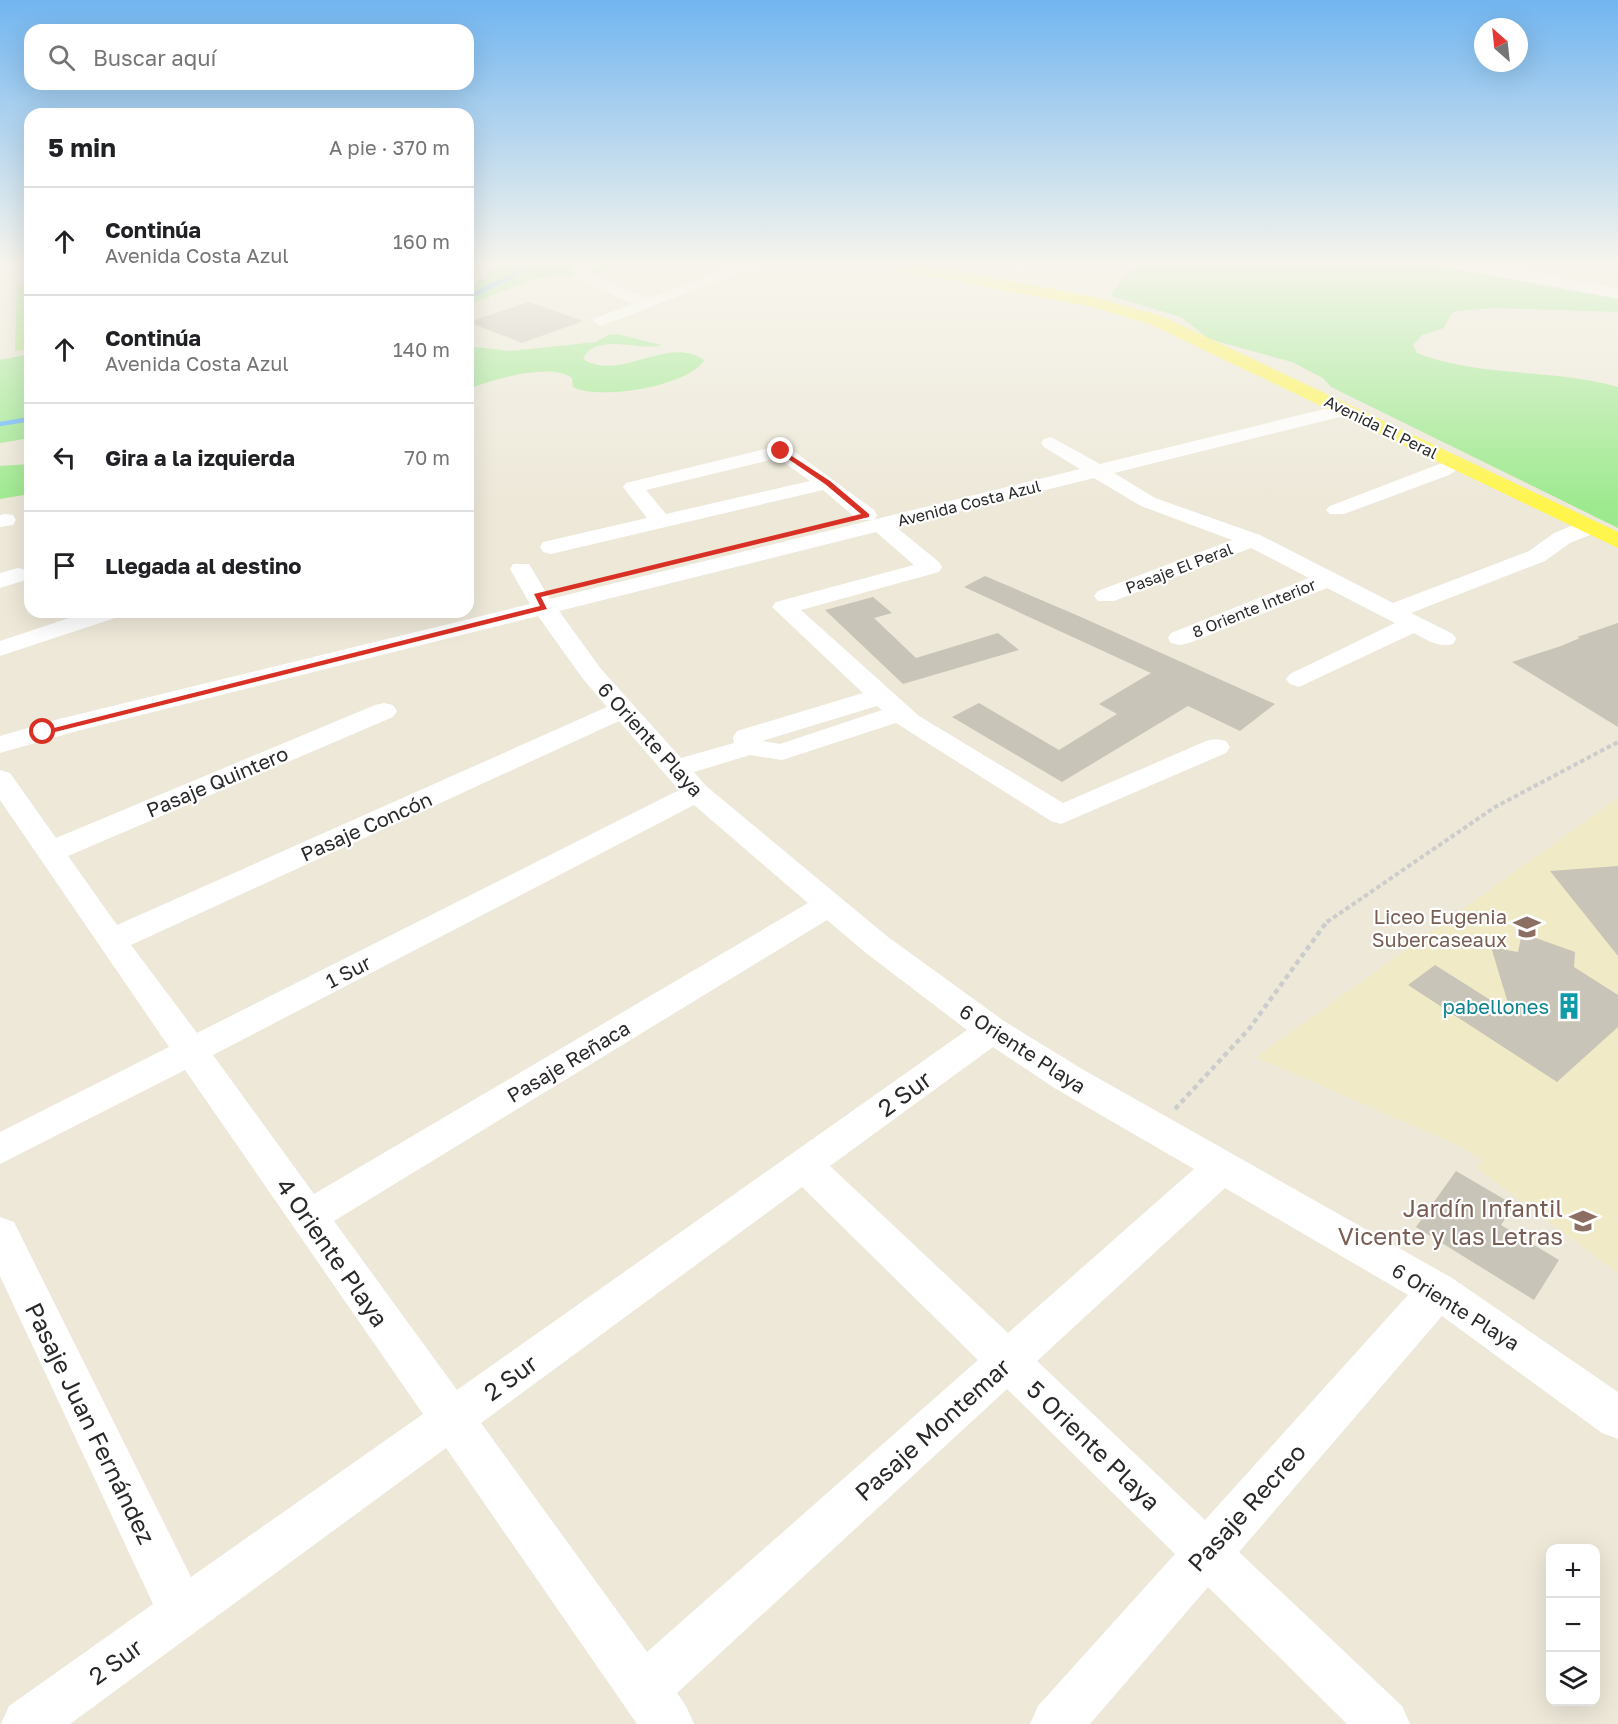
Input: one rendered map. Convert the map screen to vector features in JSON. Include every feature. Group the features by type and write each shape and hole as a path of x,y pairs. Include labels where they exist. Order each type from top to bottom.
{"main road":[{"name":"Avenida El Peral","path":"1207,345 1618,541"}],"street":[{"name":"Avenida Costa Azul","path":"474,606 534,591 873,520 1338,407"},
{"path":"1051,443 1148,502 1252,540 1444,639"},
{"path":"660,520 633,487 781,451 827,483 931,567 784,607 909,722 1061,815 1216,747"},
{"path":"1337,510 1442,471 1455,464"},
{"path":"551,547 827,483"},
{"path":"1391,612 1537,556 1562,538 1589,527"},
{"name":"Pasaje El Peral","path":"1106,596 1252,540"},
{"name":"8 Oriente Interior","path":"1180,638 1328,579"},
{"name":"Avenida Costa Azul","path":"474,608 534,591"},
{"name":"6 Oriente Playa","path":"534,591 621,710 685,781 828,905 923,980 992,1030 1154,1131 1438,1291 1514,1342 1618,1418"},
{"path":"0,649 92,618"},
{"name":"Avenida Costa Azul","path":"0,727 428,618"},
{"name":"Avenida Costa Azul","path":"0,745 440,618"},
{"path":"1299,678 1413,624"},
{"name":"1 Sur","path":"0,1149 191,1051 749,747 746,736 891,705"},
{"name":"Pasaje Concón","path":"111,941 621,710"},
{"name":"Pasaje Quintero","path":"50,852 384,711"},
{"name":"4 Oriente Playa","path":"0,778 111,941 656,1707"},
{"name":"Pasaje Reñaca","path":"308,1217 828,905"},
{"name":"2 Sur","path":"27,1724 992,1030"},
{"name":"5 Oriente Playa","path":"804,1165 1384,1724"},
{"name":"Pasaje Montemar","path":"656,1707 1007,1361 1221,1168"},
{"name":"Pasaje Juan Fernández","path":"0,1234 182,1612"},
{"name":"Pasaje Recreo","path":"1056,1724 1438,1291"}],"path":[{"path":"1154,1131 1249,1029 1330,918 1495,807 1618,742"}],"shaded area":[{"name":"Liceo Eugenia Subercaseaux","path":"1618,798 1618,1273 1478,1169 1482,1160 1455,1144 1256,1057"}],"green space":[{"path":"15,345 24,345 24,350 15,351"},
{"path":"563,345 600,345 589,351 583,359 597,365 612,366 675,352 690,353 704,360 695,369 663,384 622,391 586,391 573,387 572,378 549,372 520,374 474,387 474,347 510,351"},
{"path":"1232,345 1413,345 1417,353 1441,361 1491,370 1568,377 1618,387 1618,528 1331,387 1323,378 1292,362"},
{"path":"24,355 24,439 0,443 0,360"},
{"path":"24,464 24,495 0,499 0,466"}],"building":[{"path":"985,576 1275,704 1240,731 1188,706 1062,782 952,717 979,703 1059,750 1117,714 1099,704 1151,673 964,587"},
{"path":"873,597 892,613 874,618 916,658 998,633 1019,650 903,684 825,610"},
{"path":"1618,623 1618,727 1512,662 1561,646 1580,638 1577,637"},
{"path":"1618,866 1618,956 1550,871"},
{"name":"pabellones","path":"1522,933 1575,952 1574,967 1618,995 1618,1027 1557,1082 1408,985 1435,965 1511,1013 1491,947 1518,952"},
{"path":"1456,1171 1514,1205 1501,1225 1559,1260 1534,1300 1416,1227"}],"waterway":[{"path":"0,424 24,420"}],"place":[{"name":"Liceo Eugenia Subercaseaux","path":"1527,927"},
{"name":"pabellones","path":"1569,1006"},
{"name":"Jardín Infantil Vicente y las Letras","path":"1583,1221"}],"route":[{"path":"43,732 544,607 536,596 866,515 838,491 781,451"}]}
